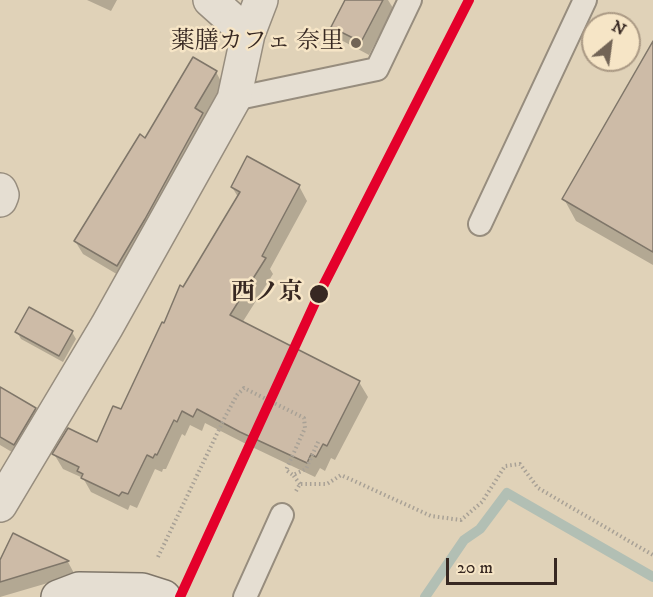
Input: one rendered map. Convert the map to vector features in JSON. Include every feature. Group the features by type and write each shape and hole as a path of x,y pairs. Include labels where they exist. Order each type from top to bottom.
{"street":[{"path":"210,0 248,34"},
{"path":"0,506 107,326 234,99 248,34 261,0"},
{"path":"0,190 2,195 0,200"},
{"path":"57,597 79,589 153,594"}],"lane":[{"path":"234,99 377,69 410,0"},
{"path":"480,224 585,0"},
{"path":"245,597 282,515"}],"path":[{"path":"153,594 225,417 237,394 243,388 304,418 306,428 285,470 293,475 300,484"},
{"path":"293,475 306,469 319,440"},
{"path":"300,484 327,484 341,475 431,516 461,520 482,502 505,466 520,464 538,488 653,555"},
{"path":"282,515 300,484"}],"building":[{"path":"345,0 383,0 361,42 331,27"},
{"path":"653,41 653,252 562,199 635,72 641,72 641,62"},
{"path":"193,57 217,71 195,108 203,113 117,266 74,241 140,134 145,138"},
{"path":"247,156 300,185 262,256 266,258 230,315 360,381 327,446 323,444 316,457 311,454 307,463 197,409 193,417 182,411 177,422 174,420 157,455 155,454 153,458 147,455 128,494 122,492 119,496 81,478 83,474 77,471 79,467 52,454 68,428 97,442 113,406 121,409 162,322 164,323 180,285 183,287 240,192 231,187"},
{"path":"29,307 73,331 59,356 15,332"},
{"path":"0,387 36,408 14,445 0,437"},
{"path":"13,533 69,561 0,582 0,560"}],"waterway":[{"path":"425,597 464,540 480,529 507,493 653,577"}],"transit line":[{"path":"180,597 319,294 469,0"}],"place":[{"name":"薬膳カフェ 奈里","path":"356,43"},
{"name":"西ノ京","path":"319,294"}]}
